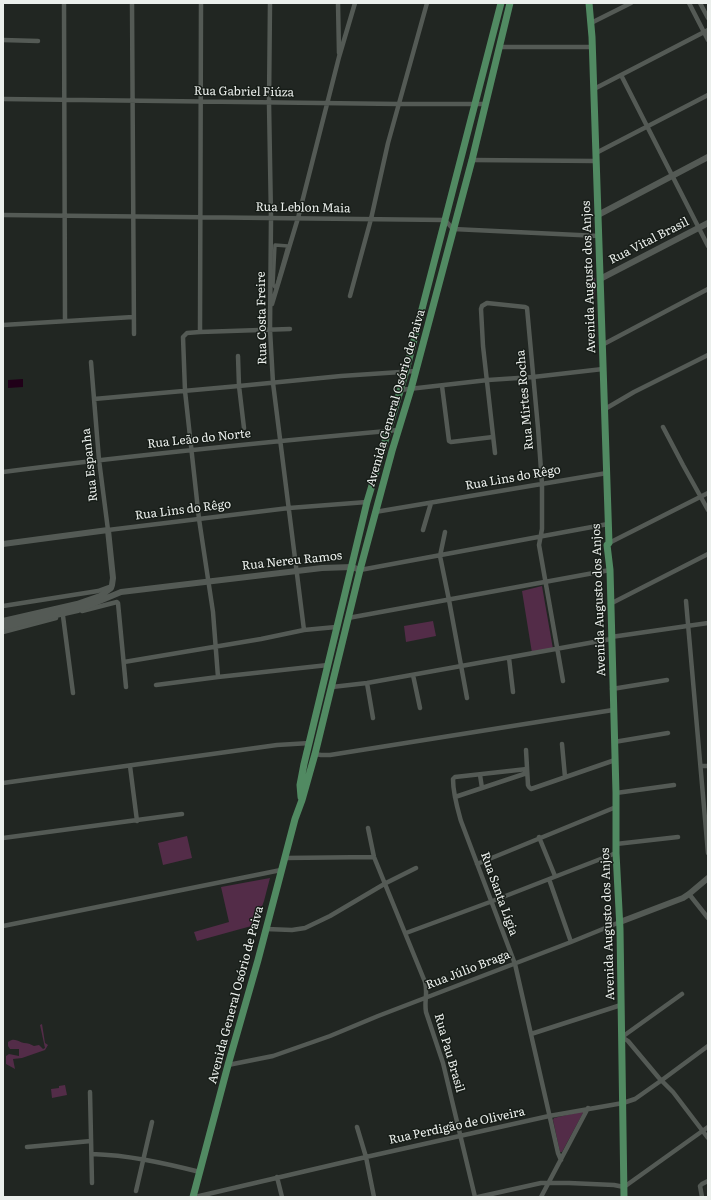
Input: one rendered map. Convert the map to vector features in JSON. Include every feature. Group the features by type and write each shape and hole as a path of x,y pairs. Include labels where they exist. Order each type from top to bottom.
{"main road":[{"name":"Avenida General Osório de Paiva","path":"302,800 300,785 336,627 367,502 406,371 501,3"},
{"name":"Avenida General Osório de Paiva","path":"194,1197 284,858 315,754 375,512 416,371 472,160 510,3"},
{"name":"Avenida Augusto dos Anjos","path":"589,3 594,89 610,570 616,793 616,853 620,922 624,1197"},
{"path":"417,328 427,329"}],"street":[{"path":"64,3 63,100 65,320"},
{"path":"132,3 134,334"},
{"path":"200,332 201,3"},
{"name":"Rua Costa Freire","path":"270,3 270,330 273,383 304,630"},
{"path":"338,3 339,57"},
{"path":"270,310 298,218 339,57 355,3"},
{"path":"350,296 371,219 388,143 427,3"},
{"path":"591,23 631,3"},
{"path":"689,3 706,31 708,40"},
{"path":"700,3 708,18"},
{"path":"594,89 706,31"},
{"path":"3,40 38,41"},
{"path":"500,47 592,47"},
{"path":"621,75 708,246"},
{"path":"596,154 708,95"},
{"name":"Rua Gabriel Fiúza","path":"3,99 269,103 486,104"},
{"path":"598,215 708,157"},
{"path":"472,160 596,161"},
{"name":"Rua Leblon Maia","path":"3,215 444,220"},
{"path":"444,220 453,229 599,236"},
{"name":"Rua Vital Brasil","path":"600,279 708,223"},
{"path":"275,245 288,246 277,285 275,287 273,285 275,245"},
{"path":"602,345 708,289"},
{"name":"Rua Mirtes Rocha","path":"488,380 483,346 481,307 487,303 526,307 542,484 542,529 539,545 563,681"},
{"path":"3,325 133,317"},
{"path":"218,677 213,612 191,450 185,391 183,337 186,333 290,329"},
{"path":"605,409 634,392 708,354"},
{"path":"238,356 239,386 244,428"},
{"name":"Rua Espanha","path":"91,362 99,460 112,565 112,585"},
{"path":"400,390 603,369"},
{"path":"94,399 341,376 416,371"},
{"path":"488,380 493,437 496,453"},
{"path":"442,386 449,441 493,437"},
{"path":"664,427 708,510"},
{"name":"Rua Leão do Norte","path":"3,472 281,440 398,430"},
{"name":"Rua Lins do Rêgo","path":"375,512 607,473"},
{"path":"609,543 708,493"},
{"name":"Rua Lins do Rêgo","path":"3,544 289,508 367,502"},
{"path":"423,530 430,503"},
{"path":"360,570 608,524"},
{"path":"445,532 440,556 467,698"},
{"path":"610,604 708,554"},
{"name":"Rua Espanha","path":"112,565 116,575 117,588 121,592"},
{"name":"Rua Nereu Ramos","path":"3,627 77,607 121,592 322,568 352,567 360,570"},
{"path":"348,618 610,570"},
{"path":"3,606 98,591 112,585"},
{"name":"Rua Nereu Ramos","path":"3,621 77,607 107,592 112,585"},
{"path":"686,601 708,853"},
{"path":"3,632 117,602 119,604 126,687"},
{"path":"63,616 73,693"},
{"path":"332,687 367,683 557,650 611,638 708,623"},
{"path":"124,662 304,630 336,627"},
{"path":"509,658 514,692"},
{"path":"156,685 328,665"},
{"path":"413,675 420,708"},
{"path":"612,688 666,680"},
{"path":"367,683 373,718"},
{"path":"315,754 330,755 613,710"},
{"path":"614,742 668,733"},
{"path":"3,784 270,746 310,743"},
{"path":"562,744 565,777"},
{"path":"526,750 528,787 531,789 615,760"},
{"path":"130,766 137,821"},
{"path":"701,766 708,766"},
{"path":"455,797 527,771"},
{"name":"Rua Santa Lígia","path":"527,771 467,775 454,778 453,788 461,821 490,902 515,964 549,1116 561,1160"},
{"path":"480,775 482,788"},
{"path":"616,793 674,785"},
{"path":"477,864 539,837 616,807"},
{"path":"3,838 182,814"},
{"name":"Rua Pau Brasil","path":"368,828 374,857 386,883 425,982 427,997 425,1004 426,1012 443,1063 477,1197"},
{"path":"539,837 555,876"},
{"path":"616,844 678,838"},
{"path":"406,933 616,853"},
{"path":"284,858 374,857"},
{"path":"266,929 292,930 305,928 330,916 386,883 416,868"},
{"path":"3,926 281,870"},
{"path":"549,878 571,942"},
{"name":"Rua Júlio Braga","path":"228,1066 274,1056 330,1036 378,1016 515,964 683,898 690,894 708,878"},
{"path":"690,894 708,918"},
{"path":"682,994 622,1037 628,1041 673,1092 708,1138"},
{"path":"531,1034 621,1005"},
{"name":"Rua Perdigão de Oliveira","path":"194,1197 549,1116 623,1103 635,1098 662,1080 708,1046"},
{"path":"90,1092 92,1183"},
{"path":"541,1197 550,1183 588,1108"},
{"path":"136,1191 152,1122"},
{"path":"357,1127 366,1157 374,1197"},
{"path":"477,1197 541,1182 614,1185 624,1187 708,1127"},
{"path":"27,1147 91,1141"},
{"path":"92,1154 143,1160 200,1172"},
{"path":"277,1177 282,1197"},
{"path":"702,1197 700,1188 701,1185 708,1181"}],"shaded area":[{"path":"587,278 595,278 595,299 588,299"},
{"path":"23,379 23,387 8,388 8,380"},
{"path":"542,586 553,649 532,653 522,591"},
{"path":"433,621 436,636 406,642 404,626"},
{"path":"187,836 192,858 163,865 158,843"},
{"path":"270,878 264,901 255,925 197,941 194,932 229,922 221,887"},
{"path":"42,1024 45,1043 48,1045 45,1050 22,1058 13,1059 15,1069 6,1064 6,1056 9,1054 19,1056 19,1049 10,1049 8,1046 8,1042 10,1041 16,1040 34,1046 39,1045 43,1049 45,1048 40,1025"},
{"path":"65,1085 67,1095 52,1098 51,1089 59,1088 59,1086"},
{"path":"584,1111 562,1152 560,1152 553,1120 554,1118"}]}
